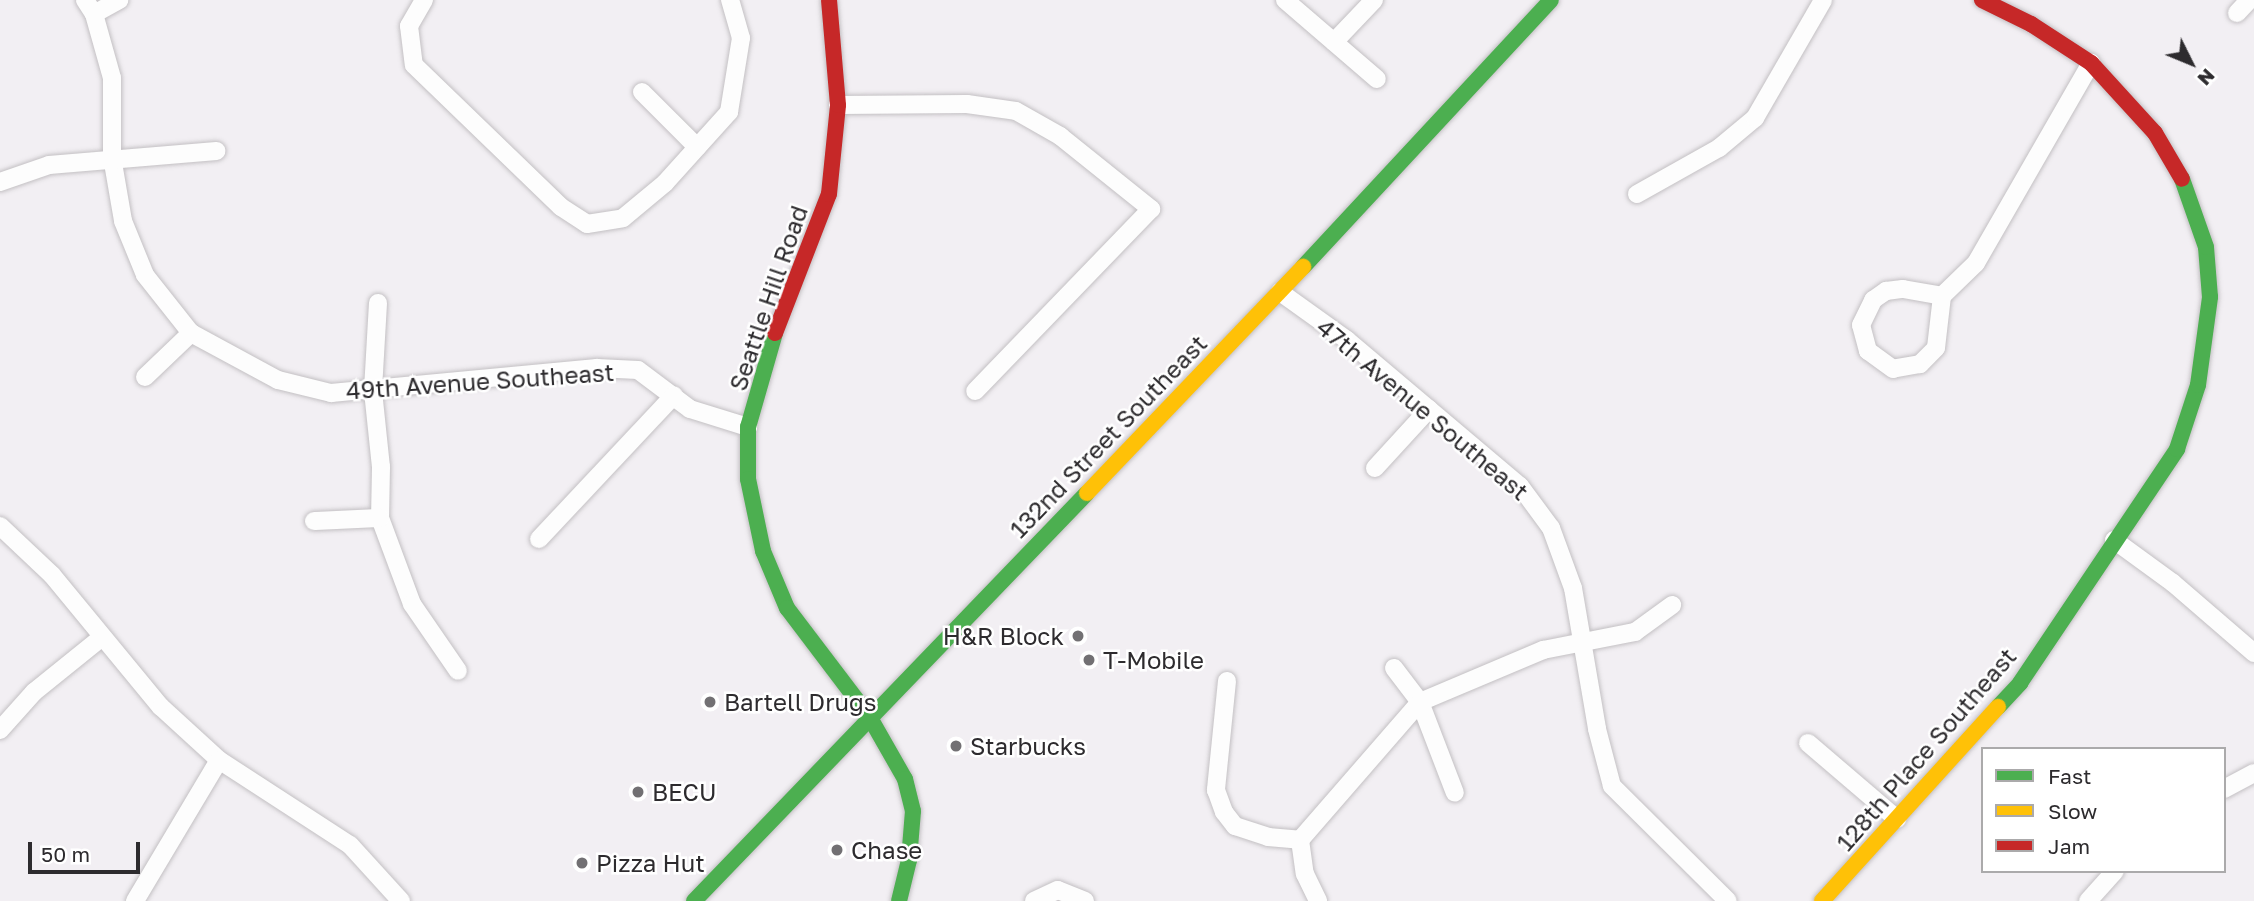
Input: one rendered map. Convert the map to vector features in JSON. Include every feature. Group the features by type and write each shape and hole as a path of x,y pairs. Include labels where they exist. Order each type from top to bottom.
{"main road":[{"name":"Seattle Hill Road","path":"829,0 838,104 829,194 769,349 748,427 748,480 768,567 787,608 817,652 869,716 905,779 913,811 909,860 899,901"},
{"name":"132nd Street Southeast","path":"694,901 869,716 1280,292 1551,0"},
{"name":"128th Place Southeast","path":"1822,901 2020,683 2113,540 2177,449 2198,386 2210,297 2206,247 2191,195 2155,133 2091,63 2031,24 1982,0"}],"street":[{"path":"90,7 119,0"},
{"path":"424,0 409,26 414,65 561,207 587,224 623,218 665,183 729,113 741,38 730,0"},
{"path":"1285,0 1377,79"},
{"path":"1334,42 1374,0"},
{"path":"1637,194 1719,148 1755,118 1823,0"},
{"name":"49th Avenue Southeast","path":"90,7 112,78 112,157 123,221 145,275 191,333 240,363 278,380 331,393 597,368 638,370 690,409 748,427"},
{"path":"1942,296 1903,289 1886,291 1873,300 1861,325 1868,351 1894,369 1920,364 1936,348 1942,296 1976,263 2091,63"},
{"path":"642,92 697,147"},
{"path":"838,104 967,104 1016,111 1060,136 1151,209 975,391"},
{"path":"0,182 49,165 112,157 167,159 216,151"},
{"name":"47th Avenue Southeast","path":"1280,292 1347,340 1520,486 1551,528 1573,588 1581,641 1612,786 1728,901"},
{"path":"378,303 373,391 381,467 380,518 412,604 458,671"},
{"path":"145,377 191,333"},
{"path":"539,539 674,395"},
{"path":"1375,468 1429,409"},
{"path":"314,521 380,518"},
{"path":"0,526 52,575 161,708 219,760 350,845 401,901"},
{"path":"2113,540 2183,591 2254,653"},
{"path":"1300,840 1420,702 1543,650 1635,632 1672,605"},
{"path":"0,730 34,692 101,638"},
{"path":"1394,668 1420,702 1455,793"},
{"path":"1227,681 1216,790 1224,812 1235,826 1268,837 1300,840"},
{"path":"1808,743 1897,819"},
{"path":"135,901 219,760"},
{"path":"2226,788 2254,773"},
{"path":"1300,840 1306,874 1318,901"},
{"path":"2088,901 2113,873"},
{"path":"1034,901 1058,890 1085,901"}],"traffic: fast":[{"path":"1303,267 1551,0"},
{"path":"1998,707 2020,683 2177,449 2198,385 2210,297 2206,247 2182,179"},
{"path":"775,333 748,427 748,479 763,551 787,608 869,716 905,779 913,811 909,860 899,901"},
{"path":"694,901 1087,493"}],"traffic: slow":[{"path":"1087,493 1303,267"},
{"path":"1822,901 1998,707"}],"traffic: jam":[{"path":"775,333 829,194 838,105 829,0"},
{"path":"1982,0 2031,24 2091,63 2155,133 2182,179"}],"place":[{"name":"H&R Block","path":"1078,636"},
{"name":"T-Mobile","path":"1089,660"},
{"name":"Bartell Drugs","path":"710,702"},
{"name":"Starbucks","path":"956,746"},
{"name":"BECU","path":"638,792"},
{"name":"Chase","path":"837,850"},
{"name":"Pizza Hut","path":"582,863"}]}
